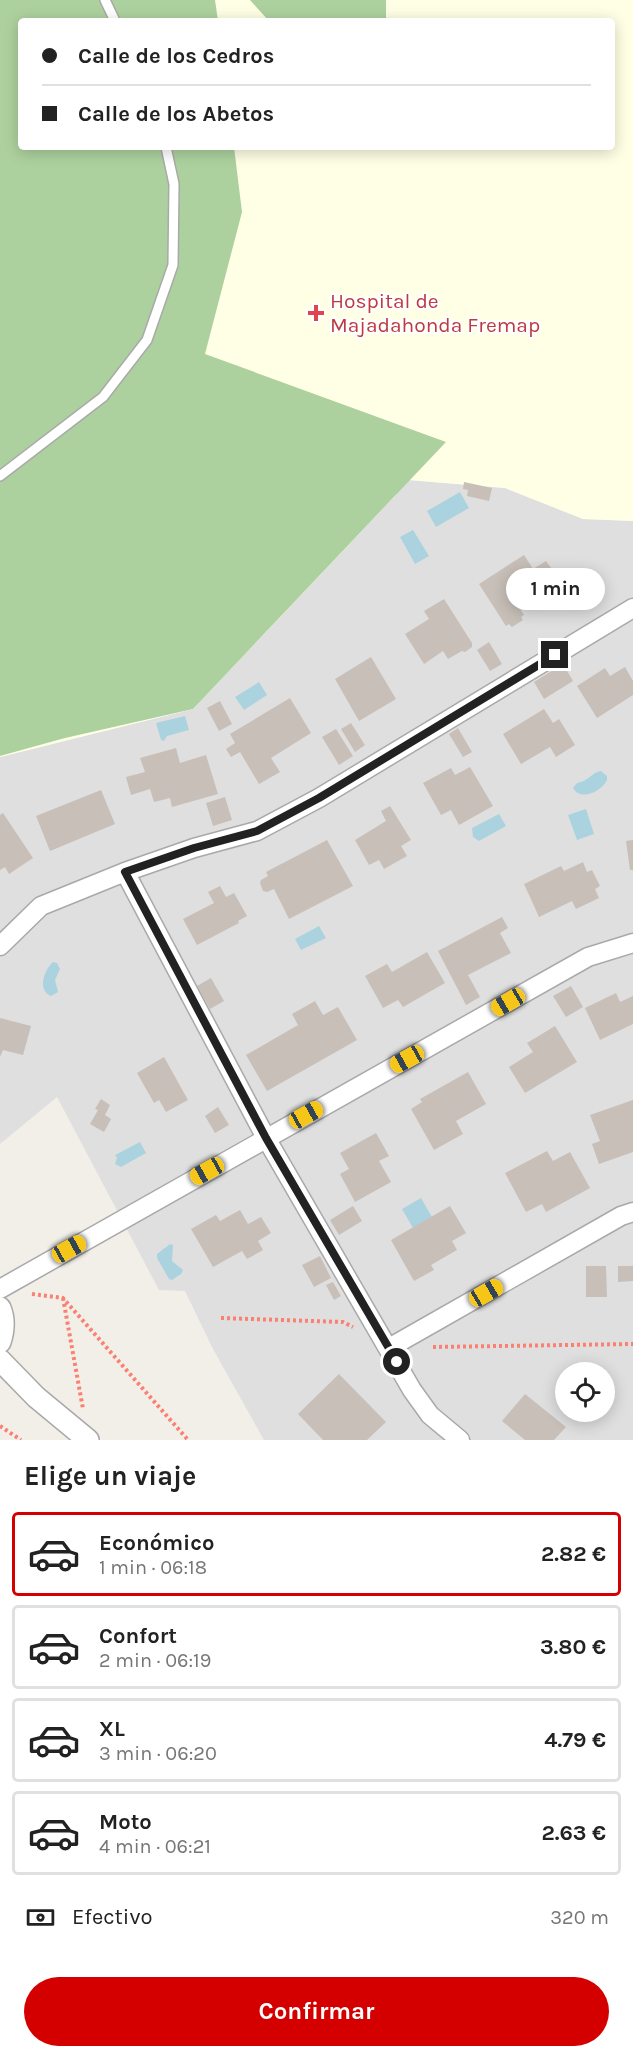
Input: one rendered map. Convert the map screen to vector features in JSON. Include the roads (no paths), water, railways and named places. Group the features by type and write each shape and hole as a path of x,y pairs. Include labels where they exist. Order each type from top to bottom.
{"street":[{"path":"0,946 41,906 125,872 194,848 257,831 319,798 633,608"},
{"path":"125,872 266,1138 412,1390 430,1414 460,1440"},
{"path":"0,1288 588,957 633,943"},
{"path":"389,1348 621,1216 633,1212"},
{"path":"0,1308 4,1330 0,1342"},
{"path":"0,1360 36,1397 81,1434"}],"lane":[{"path":"105,0 114,18"},
{"path":"0,476 103,397 147,340 173,265 174,184 167,150"}],"water":[{"path":"460,492 469,508 436,527 427,511"},
{"path":"413,530 429,556 415,564 400,537"},
{"path":"259,682 267,695 244,710 235,697"},
{"path":"185,716 189,730 167,736 164,741 161,740 156,723"},
{"path":"601,771 607,776 607,780 601,788 586,795 573,788 577,783"},
{"path":"586,809 594,834 577,840 568,815"},
{"path":"499,814 506,826 479,841 473,837 472,828"},
{"path":"319,926 326,938 301,950 295,939"},
{"path":"53,962 57,963 60,969 55,980 58,992 51,996 44,989 43,980"},
{"path":"140,1142 146,1153 121,1167 115,1164 117,1158 115,1155"},
{"path":"421,1198 432,1217 413,1228 402,1209"},
{"path":"170,1244 173,1245 172,1261 183,1270 172,1280 169,1279 157,1258 157,1254"}],"place":[{"name":"Hospital de Majadahonda Fremap","path":"316,313"}]}
